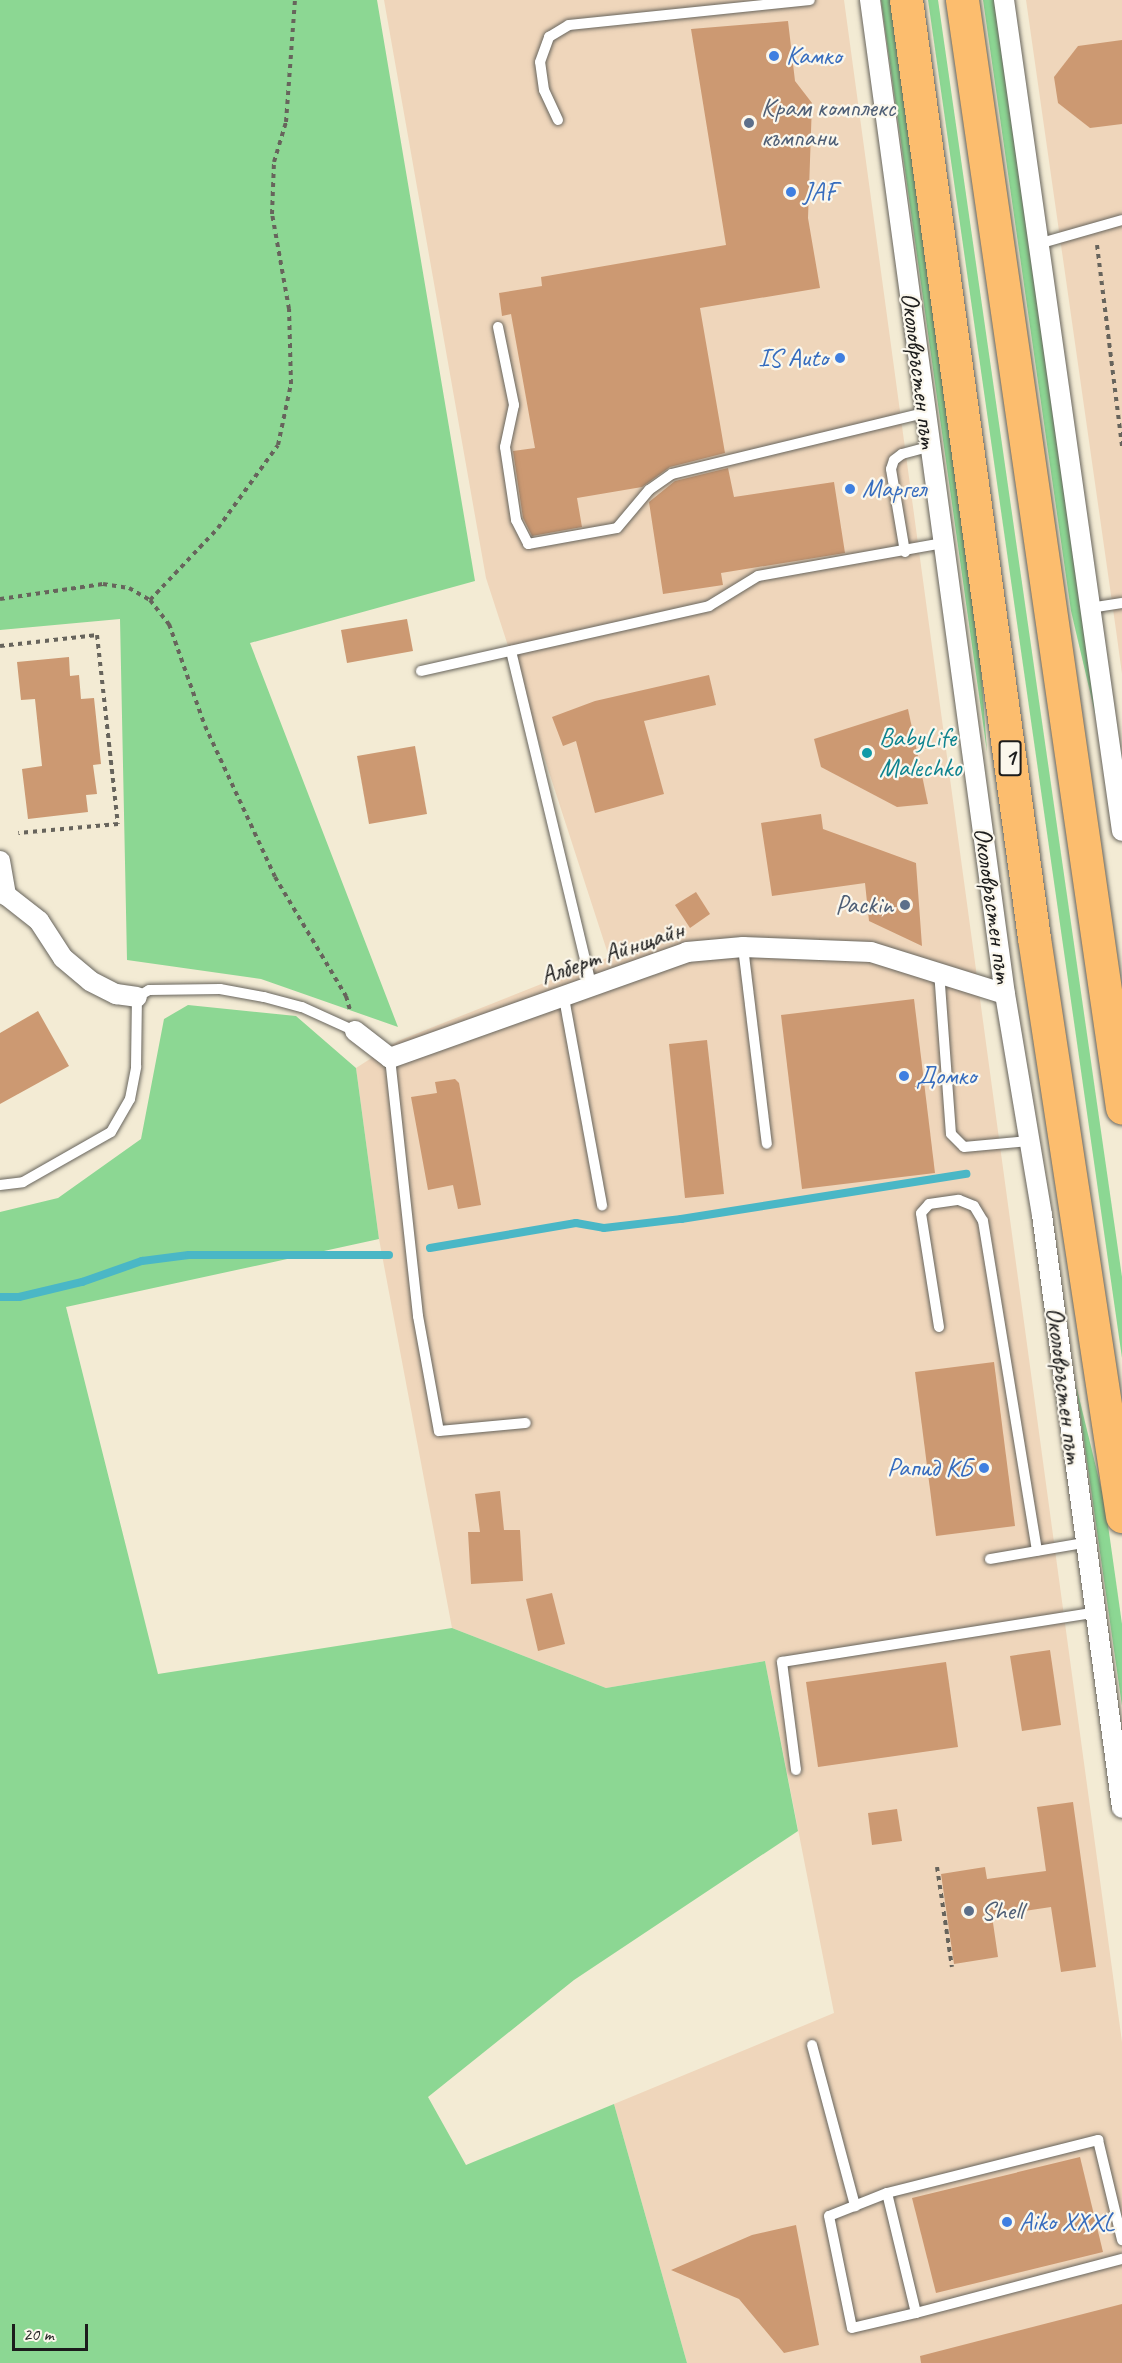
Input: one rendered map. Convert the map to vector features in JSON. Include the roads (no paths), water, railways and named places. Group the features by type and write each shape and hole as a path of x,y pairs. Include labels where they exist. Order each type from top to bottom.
{"highway":[{"name":"Околовръстен път","path":"906,0 1034,938 1122,1516"},
{"path":"962,0 1122,1108"}],"street":[{"name":"Околовръстен път","path":"870,0 1005,994 1029,1141 1122,1808"},
{"path":"1004,0 1122,831"},
{"path":"0,861 3,897 39,921 63,958 90,981 117,994 137,997"},
{"name":"Алберт Айнщайн","path":"390,1058 564,998 687,952 743,947 871,952 939,970 1005,994"},
{"path":"355,1031 390,1058"}],"lane":[{"path":"558,120 544,90 540,62 549,38 569,25 810,0"},
{"path":"1038,244 1122,220"},
{"path":"498,327 514,405 505,447 516,520 528,544 616,528 649,490 672,474 925,413"},
{"path":"905,552 891,469 894,460 902,454 929,447"},
{"path":"421,671 710,606 758,576 905,552 943,543"},
{"path":"1090,608 1122,603"},
{"path":"511,651 592,988"},
{"path":"743,947 768,1144"},
{"path":"939,970 951,1134 964,1147 1029,1141"},
{"path":"0,1185 23,1182 111,1132 130,1099 134,1078 137,997 162,989 220,989 302,1007 355,1031"},
{"path":"564,998 602,1206"},
{"path":"390,1058 418,1316 439,1431 526,1423"},
{"path":"939,1327 921,1213 929,1204 959,1200 974,1206 983,1221 1037,1551"},
{"path":"990,1559 1084,1544"},
{"path":"796,1770 782,1662 1093,1612"},
{"path":"812,2045 855,2206"},
{"path":"1122,2240 1098,2140 887,2193 830,2216 852,2328 1122,2259"},
{"path":"887,2193 916,2313"}],"waterway":[{"path":"430,1248 576,1223 604,1228 681,1219 966,1174"},
{"path":"0,1297 19,1297 82,1282 142,1261 189,1255 389,1255"}],"place":[{"name":"Камко","path":"774,56"},
{"name":"Крам комплекс къмпани","path":"749,123"},
{"name":"JAF","path":"791,192"},
{"name":"IS Auto","path":"840,358"},
{"name":"Маргел","path":"850,489"},
{"name":"BabyLife Malechko","path":"867,753"},
{"name":"Packin","path":"905,905"},
{"name":"Домко","path":"904,1076"},
{"name":"Рапид КБ","path":"984,1468"},
{"name":"Shell","path":"969,1911"},
{"name":"Aiko XXXL","path":"1007,2222"}]}
